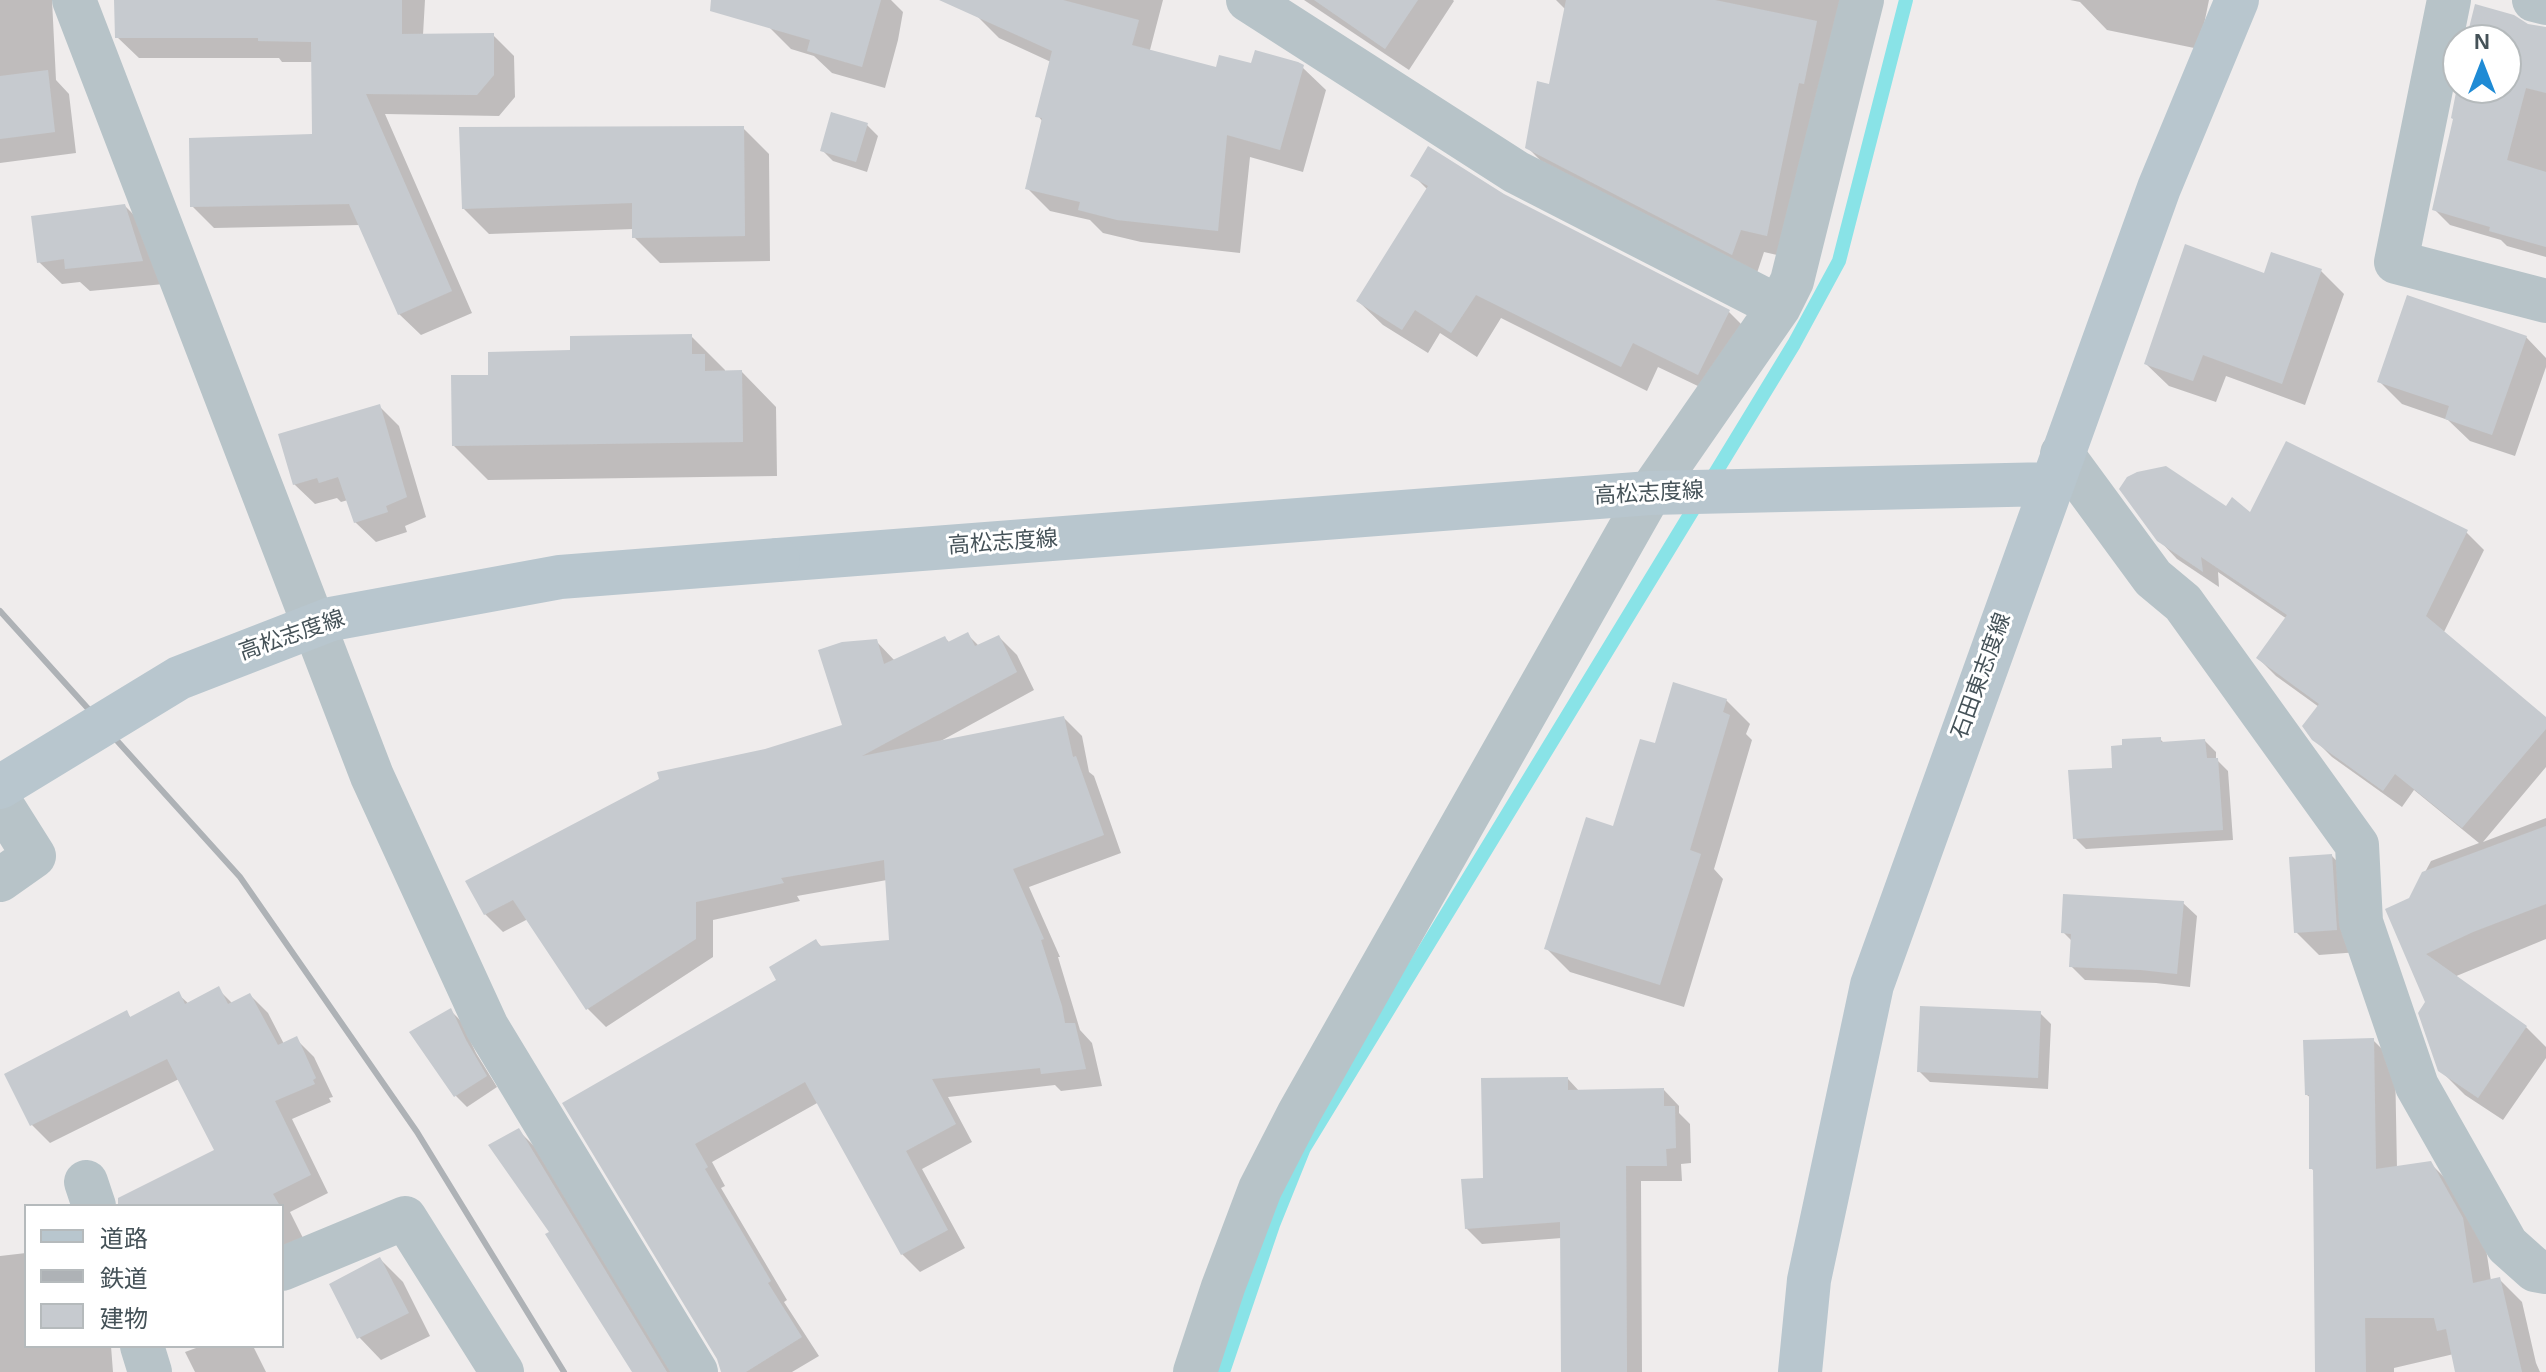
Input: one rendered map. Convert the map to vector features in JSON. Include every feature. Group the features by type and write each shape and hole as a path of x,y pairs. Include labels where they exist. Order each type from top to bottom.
{"main road":[{"name":"石田東志度線","path":"1800,1372 1809,1280 1872,985 2159,188 2237,0"},
{"name":"高松志度線","path":"0,787 179,678 331,619 560,577 1650,493 2057,469"}],"street":[{"path":"74,0 278,536 379,790 487,1027 696,1372"},
{"path":"1248,0 1516,172 1779,307"},
{"path":"1195,1372 1260,1189 1292,1126 1650,493 1779,307 1792,281 1862,0"},
{"path":"2449,0 2396,262 2546,301"},
{"path":"2534,0 2546,3"},
{"path":"2057,469 2153,578 2183,603 2357,845 2361,922 2417,1086 2507,1245 2535,1270 2546,1272"},
{"path":"0,802 34,856 0,880"},
{"path":"284,1268 405,1218 502,1372"},
{"path":"143,1348 150,1372"}],"building":[{"path":"114,0 402,0 402,34 494,33 494,75 477,95 366,94 452,291 398,315 349,204 190,207 189,138 312,134 311,42 258,41 258,38 115,38"},
{"path":"711,0 881,0 862,67 807,51 810,40 710,11"},
{"path":"939,0 1063,0 1139,20 1132,45 1216,67 1219,55 1251,63 1255,50 1298,62 1304,65 1280,150 1227,135 1218,231 1117,220 1078,210 1080,202 1025,189 1042,118 1035,117 1052,51"},
{"path":"1314,0 1418,0 1385,49"},
{"path":"1566,0 1715,0 1817,21 1804,84 1799,83 1767,236 1741,230 1732,255 1525,148 1537,81 1549,84"},
{"path":"2475,4 2514,15 2528,24 2546,27 2546,93 2526,88 2522,103 2522,24 2470,24"},
{"path":"48,70 55,132 0,139 0,76"},
{"path":"2454,104 2522,104 2507,160 2546,172 2546,247 2432,210"},
{"path":"831,112 868,123 856,162 820,151"},
{"path":"744,126 745,236 632,238 632,203 462,209 459,127"},
{"path":"1428,146 1504,194 1730,310 1698,375 1633,343 1621,367 1476,295 1451,333 1415,310 1402,330 1356,301 1428,186 1410,176"},
{"path":"125,204 143,261 65,269 64,259 37,263 31,216"},
{"path":"2185,244 2264,273 2271,252 2322,269 2282,384 2203,355 2193,381 2144,364"},
{"path":"2407,295 2527,336 2492,435 2445,419 2449,406 2377,382"},
{"path":"692,334 692,354 705,354 705,371 742,370 743,442 452,446 451,375 488,375 488,352 570,350 570,336"},
{"path":"380,404 407,497 386,506 388,512 354,523 338,477 319,483 317,478 293,485 278,434"},
{"path":"2286,441 2468,530 2426,616 2546,717 2546,729 2462,828 2395,774 2383,791 2312,740 2302,726 2319,704 2256,658 2287,615 2201,557 2203,572 2157,541 2119,489 2127,477 2137,472 2166,466 2226,506 2232,497 2250,512"},
{"path":"968,632 975,646 999,635 1017,672 862,756 1064,716 1073,757 1076,756 1104,835 1013,869 1044,939 1041,940 1065,1023 1075,1023 1086,1069 1041,1074 1040,1068 932,1079 956,1124 906,1151 948,1230 901,1255 805,1082 695,1144 708,1167 705,1169 771,1281 768,1283 802,1337 746,1372 721,1372 717,1359 562,1103 776,980 769,967 816,939 820,946 889,940 884,860 781,878 784,883 696,902 696,939 586,1010 513,900 484,915 465,881 659,779 657,772 765,749 842,725 818,650 842,642 877,639 884,664 945,636 948,642"},
{"path":"1673,682 1727,699 1723,712 1730,715 1690,850 1701,854 1660,985 1544,949 1586,817 1613,826 1640,739 1655,743"},
{"path":"2161,737 2161,742 2205,739 2207,758 2218,758 2223,830 2073,839 2068,770 2112,768 2111,746 2122,745 2122,739"},
{"path":"2546,826 2546,904 2426,954 2527,1026 2478,1098 2438,1071 2418,1013 2425,1002 2385,909 2409,898 2422,872"},
{"path":"2332,854 2337,930 2294,933 2289,857"},
{"path":"2063,894 2184,901 2177,974 2069,967 2071,934 2061,933"},
{"path":"219,986 228,1004 250,993 278,1045 297,1036 316,1078 313,1080 315,1084 275,1101 311,1175 273,1194 279,1204 118,1204 118,1198 214,1150 167,1059 30,1126 4,1074 127,1010 130,1017 179,991 185,1004"},
{"path":"1920,1006 2041,1011 2038,1078 1917,1072"},
{"path":"451,1008 487,1076 454,1097 409,1032"},
{"path":"2374,1038 2376,1169 2431,1161 2463,1218 2473,1283 2500,1277 2522,1372 2455,1372 2446,1329 2437,1331 2434,1318 2365,1318 2366,1372 2315,1372 2313,1169 2309,1169 2309,1095 2305,1095 2303,1040"},
{"path":"1568,1077 1568,1090 1664,1088 1664,1106 1675,1106 1676,1148 1666,1149 1667,1166 1626,1166 1627,1372 1561,1372 1560,1222 1465,1229 1461,1179 1483,1178 1481,1078"},
{"path":"519,1128 667,1372 632,1372 545,1234 549,1232 488,1145"},
{"path":"380,1257 409,1313 357,1339 329,1284"}],"waterway":[{"path":"1223,1372 1273,1225 1304,1148 1794,344 1839,261 1906,0"}],"railway":[{"path":"0,611 240,877 417,1132 564,1372"}]}
